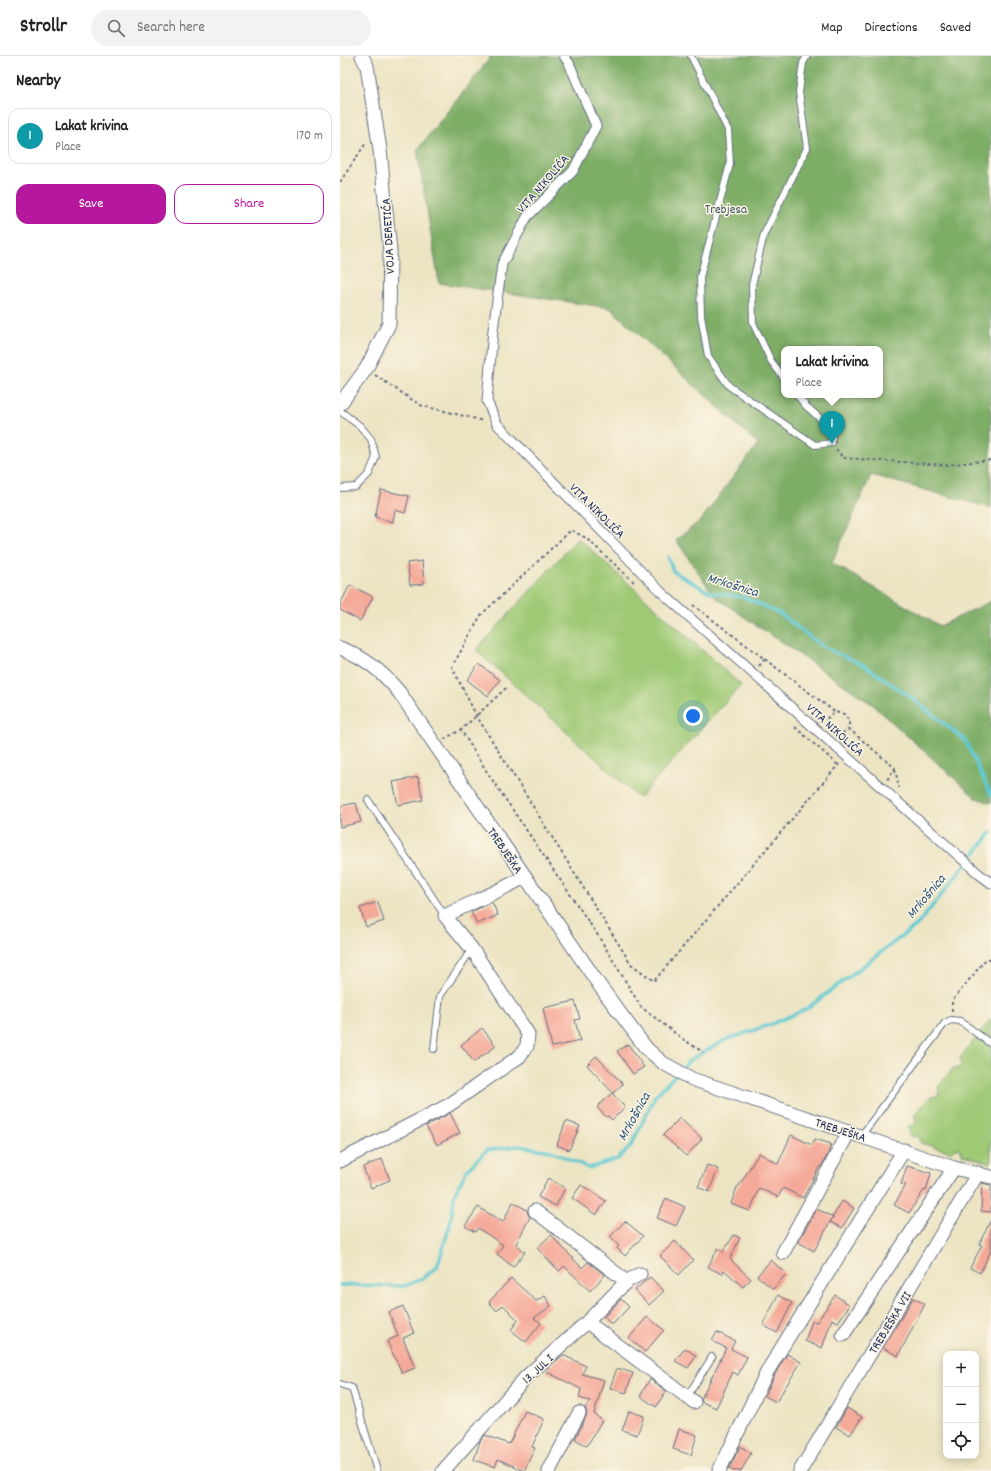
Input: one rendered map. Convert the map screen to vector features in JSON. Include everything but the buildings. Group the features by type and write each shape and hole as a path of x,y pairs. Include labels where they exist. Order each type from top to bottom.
{"street":[{"name":"VOJA DERETIĆA","path":"340,404 366,369 389,324 390,251 380,150 367,66 362,56"},
{"name":"VITA NIKOLIĆA","path":"564,56 569,63 596,126 573,171 527,217 502,264 493,330 487,401 497,424 660,591 824,732 846,756 978,874 991,883"},
{"name":"TREBJEŠKA","path":"340,648 366,661 389,680 399,692 602,990 646,1048 663,1063 692,1079 954,1168 991,1177"},
{"path":"340,1161 448,1105 520,1056 527,1046 528,1034 472,950 445,916 471,902 511,885 524,877"},
{"path":"783,1253 855,1134"},
{"path":"719,1471 768,1370 904,1150"},
{"path":"843,1335 954,1168"},
{"name":"TREBJEŠKA VII","path":"800,1471 978,1173"},
{"path":"535,1211 626,1282"},
{"name":"13. JUL I","path":"443,1471 526,1377 587,1322 626,1282 640,1274"},
{"path":"587,1322 690,1399"},
{"path":"549,1471 579,1413"}],"lane":[{"path":"690,56 728,130 730,164 700,277 701,316 708,356 729,386 815,445 832,444 832,429 806,406 799,398"},
{"path":"781,374 771,361 753,323 752,285 764,234 807,148 799,92 803,63 807,56"},
{"path":"340,411 360,426 371,439 376,457 369,474 356,487 340,488"},
{"path":"368,800 445,916"},
{"path":"434,1049 440,996 472,950"},
{"path":"855,1134 945,1023 951,1020 960,1021 991,1044"},
{"path":"690,1399 712,1356"},
{"path":"340,1384 352,1388 377,1471"}],"path":[{"path":"340,182 367,142"},
{"path":"366,369 420,406 497,424"},
{"path":"832,444 843,458 946,465 991,460"},
{"path":"639,585 586,538 571,530 481,615 452,667 476,715 631,964 654,981 846,756"},
{"path":"692,604 835,712 844,714 849,721 849,728 895,768 882,787"},
{"path":"435,744 461,730 506,688"},
{"path":"824,732 828,717 835,712"},
{"path":"791,723 838,765"},
{"path":"824,732 826,725"},
{"path":"835,734 843,733 849,728"},
{"path":"461,730 487,772 599,937 641,1008 684,1040 703,1052"},
{"path":"951,1020 952,1001 986,959 991,959"}],"green space":[{"name":"Trebjesa","path":"489,56 991,56 991,508 871,475 832,563 940,626 991,601 991,803 976,798 872,704 715,597 676,540 701,520 758,444 610,308 439,283 417,150 490,58"},
{"path":"578,538 741,685 639,798 476,650"},
{"path":"991,1019 991,1163 963,1155 960,1149 955,1148 951,1152 921,1143 918,1136 911,1137 908,1126 914,1125 916,1121 914,1116 930,1097 937,1096 939,1092 938,1087 953,1068 958,1068 961,1065 960,1058"}],"waterway":[{"name":"Mrkošnica","path":"668,557 673,571 709,592 743,597 779,613 823,647 864,665 909,696 965,740 991,795"},
{"name":"Mrkošnica","path":"340,1285 405,1286 423,1278 437,1267 450,1225 455,1192 467,1170 487,1150 519,1146 551,1151 589,1168 618,1159 631,1146 655,1096 690,1060 723,1041 772,1024 808,1008 918,924 991,833"}],"place":[{"name":"Lakat krivina","path":"832,444"}]}
